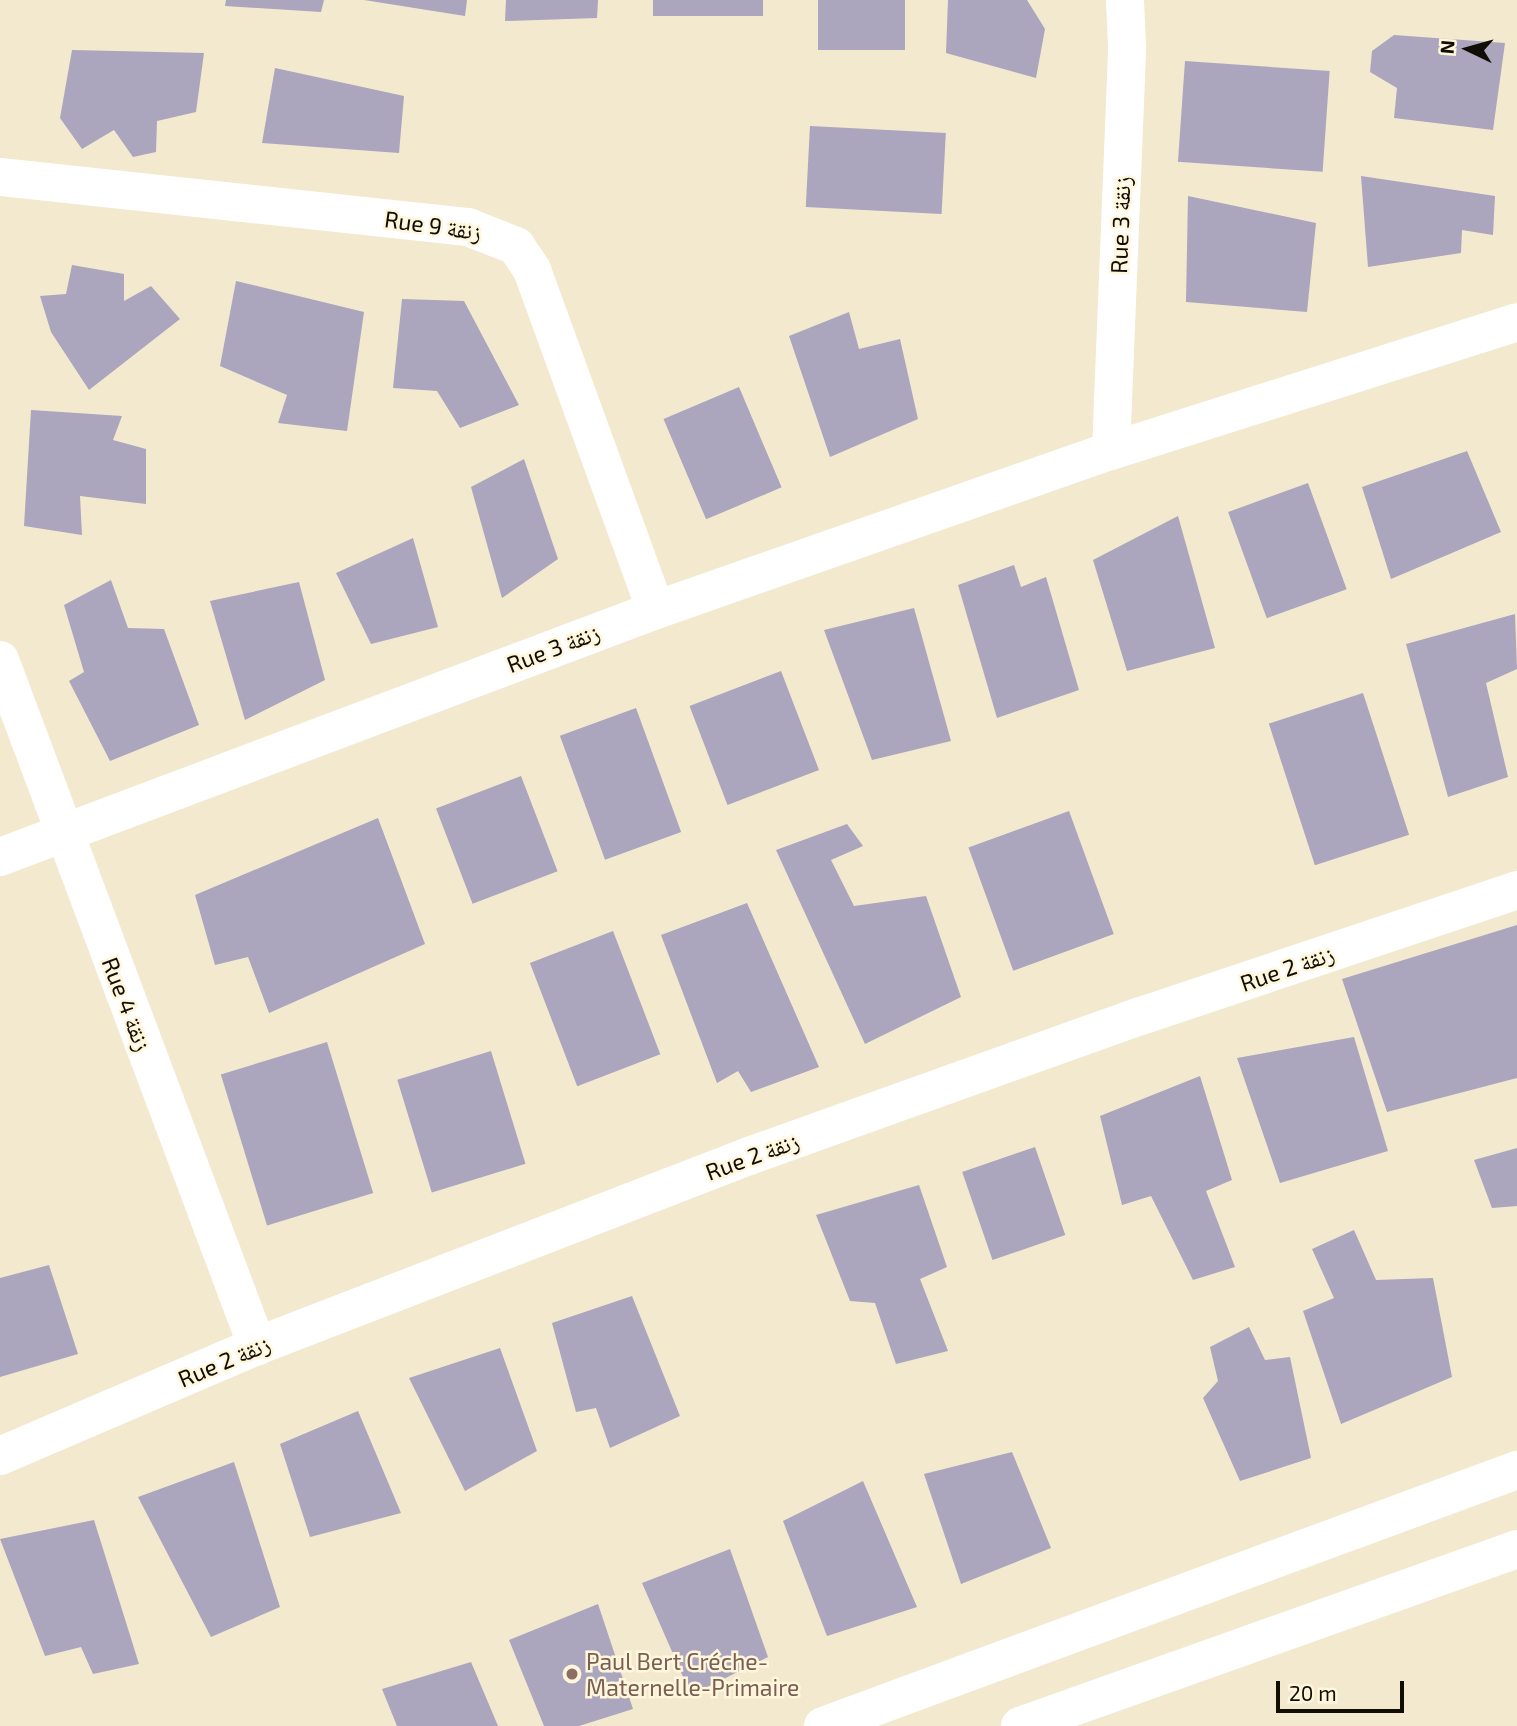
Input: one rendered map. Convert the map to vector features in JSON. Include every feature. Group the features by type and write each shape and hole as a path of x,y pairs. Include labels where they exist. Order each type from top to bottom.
{"street":[{"name":"Rue 3 زنقة","path":"1111,451 1127,46 1125,0"},
{"name":"Rue 9 زنقة","path":"0,177 468,227 516,246 532,270 656,610"},
{"name":"Rue 3 زنقة","path":"0,857 656,610 1111,451 1517,321"},
{"name":"Rue 4 زنقة","path":"0,660 61,833 257,1346"},
{"name":"Rue 2 زنقة","path":"0,1456 257,1346 762,1151 1517,890"},
{"path":"823,1726 1517,1470"},
{"path":"1020,1726 1517,1549"}],"building":[{"path":"226,0 324,0 321,12 225,6"},
{"path":"364,0 467,0 465,16"},
{"path":"506,0 598,0 597,18 505,21"},
{"path":"653,0 763,0 763,16 653,16"},
{"path":"818,0 905,0 905,50 818,50"},
{"path":"948,0 1027,0 1045,29 1036,78 946,53"},
{"path":"1394,35 1505,43 1493,130 1394,118 1397,88 1370,72 1372,51"},
{"path":"72,50 204,53 196,112 157,121 156,152 133,157 114,130 82,149 60,118"},
{"path":"1185,61 1330,71 1323,172 1178,162"},
{"path":"275,68 404,96 399,153 262,143"},
{"path":"810,126 946,133 942,214 806,207"},
{"path":"1361,176 1495,196 1493,235 1462,230 1461,253 1368,267"},
{"path":"1188,196 1316,223 1307,312 1186,302"},
{"path":"72,265 124,274 124,301 151,286 180,319 89,390 51,332 40,296 66,294"},
{"path":"236,281 364,312 347,431 278,423 287,395 220,366"},
{"path":"402,299 464,301 519,405 460,428 437,391 393,388"},
{"path":"849,312 859,349 900,339 918,419 830,457 789,336"},
{"path":"739,387 782,487 706,519 664,419"},
{"path":"31,410 122,416 113,440 146,449 146,504 80,496 82,535 24,526"},
{"path":"1467,451 1501,532 1391,579 1362,487"},
{"path":"524,459 558,559 502,598 471,487"},
{"path":"1308,483 1347,589 1267,618 1228,512"},
{"path":"1178,516 1215,648 1127,671 1093,560"},
{"path":"413,538 438,627 371,644 336,573"},
{"path":"1014,565 1021,587 1046,577 1079,690 997,718 958,585"},
{"path":"111,580 128,628 164,629 199,725 110,761 69,681 84,672 64,605"},
{"path":"299,582 325,680 245,720 210,601"},
{"path":"914,608 951,741 872,760 824,630"},
{"path":"1515,614 1517,669 1486,683 1508,777 1448,797 1406,644"},
{"path":"781,671 819,770 727,805 690,706"},
{"path":"1363,693 1409,835 1315,865 1269,724"},
{"path":"636,708 681,832 605,860 560,736"},
{"path":"521,776 558,871 473,904 436,809"},
{"path":"1069,811 1114,934 1013,971 968,848"},
{"path":"378,818 425,944 269,1013 248,957 215,965 195,895"},
{"path":"847,824 863,846 831,860 854,906 926,896 961,997 865,1044 776,850"},
{"path":"747,903 819,1067 751,1092 738,1071 717,1083 661,935"},
{"path":"1517,925 1517,1078 1387,1112 1342,979"},
{"path":"613,931 660,1054 577,1086 530,963"},
{"path":"1354,1037 1388,1151 1280,1183 1237,1058"},
{"path":"327,1042 373,1193 267,1226 221,1074"},
{"path":"491,1051 525,1164 432,1192 397,1080"},
{"path":"1200,1076 1232,1180 1206,1191 1235,1267 1193,1280 1151,1196 1122,1205 1100,1116"},
{"path":"1035,1147 1065,1235 992,1260 962,1172"},
{"path":"1517,1148 1517,1206 1492,1208 1474,1160"},
{"path":"919,1185 947,1267 920,1279 948,1351 896,1364 875,1303 850,1301 816,1215"},
{"path":"1354,1230 1376,1280 1433,1278 1452,1377 1341,1424 1303,1311 1334,1298 1312,1249"},
{"path":"49,1265 78,1354 0,1377 0,1278"},
{"path":"632,1296 680,1416 610,1448 596,1408 576,1412 552,1323"},
{"path":"1249,1327 1265,1360 1290,1357 1311,1458 1240,1481 1203,1398 1218,1381 1210,1347"},
{"path":"500,1348 537,1451 465,1491 409,1378"},
{"path":"358,1411 401,1513 310,1537 280,1444"},
{"path":"1012,1452 1051,1548 961,1584 924,1474"},
{"path":"234,1462 280,1607 211,1637 138,1497"},
{"path":"863,1481 917,1607 827,1636 783,1521"},
{"path":"94,1520 139,1664 93,1674 81,1647 45,1656 0,1539"},
{"path":"730,1549 768,1657 691,1695 642,1583"},
{"name":"Paul Bert Créche- Maternelle-Primaire","path":"598,1604 633,1709 579,1726 544,1726 509,1640"},
{"path":"471,1662 498,1726 397,1726 382,1689"}],"place":[{"name":"Paul Bert Créche- Maternelle-Primaire","path":"572,1674"}]}
